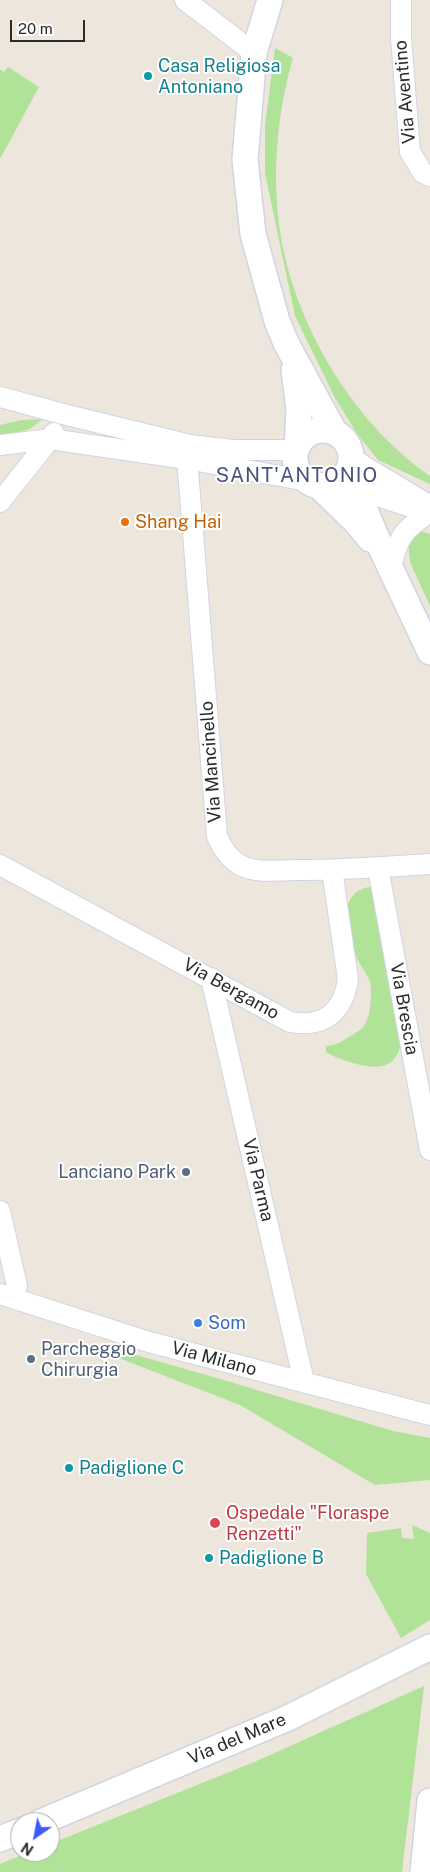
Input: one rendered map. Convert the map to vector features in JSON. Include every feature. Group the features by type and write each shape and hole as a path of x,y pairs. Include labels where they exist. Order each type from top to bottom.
{"street":[{"path":"185,0 254,53"},
{"path":"270,0 254,53 245,160 253,234 277,321 291,355 335,433"},
{"name":"Via Aventino","path":"401,0 400,38 410,152 423,173 430,176"},
{"path":"291,355 299,410 295,459 300,475 336,477 362,465 430,506"},
{"path":"0,397 190,445 233,450 296,449"},
{"path":"0,502 50,440 63,414"},
{"path":"296,449 301,440 308,434 317,431 326,430 342,438 348,446 336,477 357,523 386,558"},
{"path":"0,445 50,440 336,477 430,513"},
{"name":"Via Mancinello","path":"189,459 188,470 217,836 222,848 241,866 254,870 332,870 430,864"},
{"path":"336,477 386,558 430,652"},
{"path":"386,558 413,523 430,513"},
{"name":"Via Bergamo","path":"0,865 290,1022 304,1024 317,1022 330,1016 340,1006 346,993 348,980 332,870"},
{"name":"Via Brescia","path":"378,868 430,1150"},
{"name":"Via Parma","path":"211,978 304,1382"},
{"path":"0,1211 16,1286 7,1296"},
{"name":"Via Milano","path":"7,1296 148,1342 430,1415"},
{"name":"Via del Mare","path":"60,1814 288,1718 430,1649"},
{"path":"423,1872 430,1801"}],"green space":[{"path":"275,48 293,58 280,117 276,176 278,216 284,253 295,290 309,327 327,362 349,395 373,426 401,453 430,476 430,484 378,460 358,435 335,398 295,316 265,173 265,126"},
{"path":"8,67 39,87 0,159 0,70 4,72"},
{"path":"43,419 30,429 0,437 0,425 22,420"},
{"path":"420,531 430,534 430,606 410,562 408,542"},
{"path":"370,887 376,891 401,1045 391,1062 374,1067 348,1061 326,1052 326,1046 337,1044 354,1034 362,1028 368,1018 371,990 369,979 352,947 347,925 347,915 348,905 352,897 359,890"},
{"path":"108,1347 393,1431 430,1438 430,1480 375,1485 240,1405 116,1357"},
{"path":"412,1525 430,1533 430,1620 401,1638 366,1574 367,1533 401,1528 402,1538 414,1539"},
{"path":"424,1686 402,1872 0,1872 0,1864 10,1860 10,1862 60,1862 60,1840 252,1763"}],"place":[{"name":"Casa Religiosa Antoniano","path":"148,76"},
{"name":"Shang Hai","path":"125,522"},
{"name":"Lanciano Park","path":"186,1172"},
{"name":"Som","path":"198,1323"},
{"name":"Parcheggio Chirurgia","path":"31,1359"},
{"name":"Padiglione C","path":"69,1468"},
{"name":"Ospedale \"Floraspe Renzetti\"","path":"215,1523"},
{"name":"Padiglione B","path":"209,1558"}],"district":[{"name":"SANT'ANTONIO","path":"297,476"}]}
